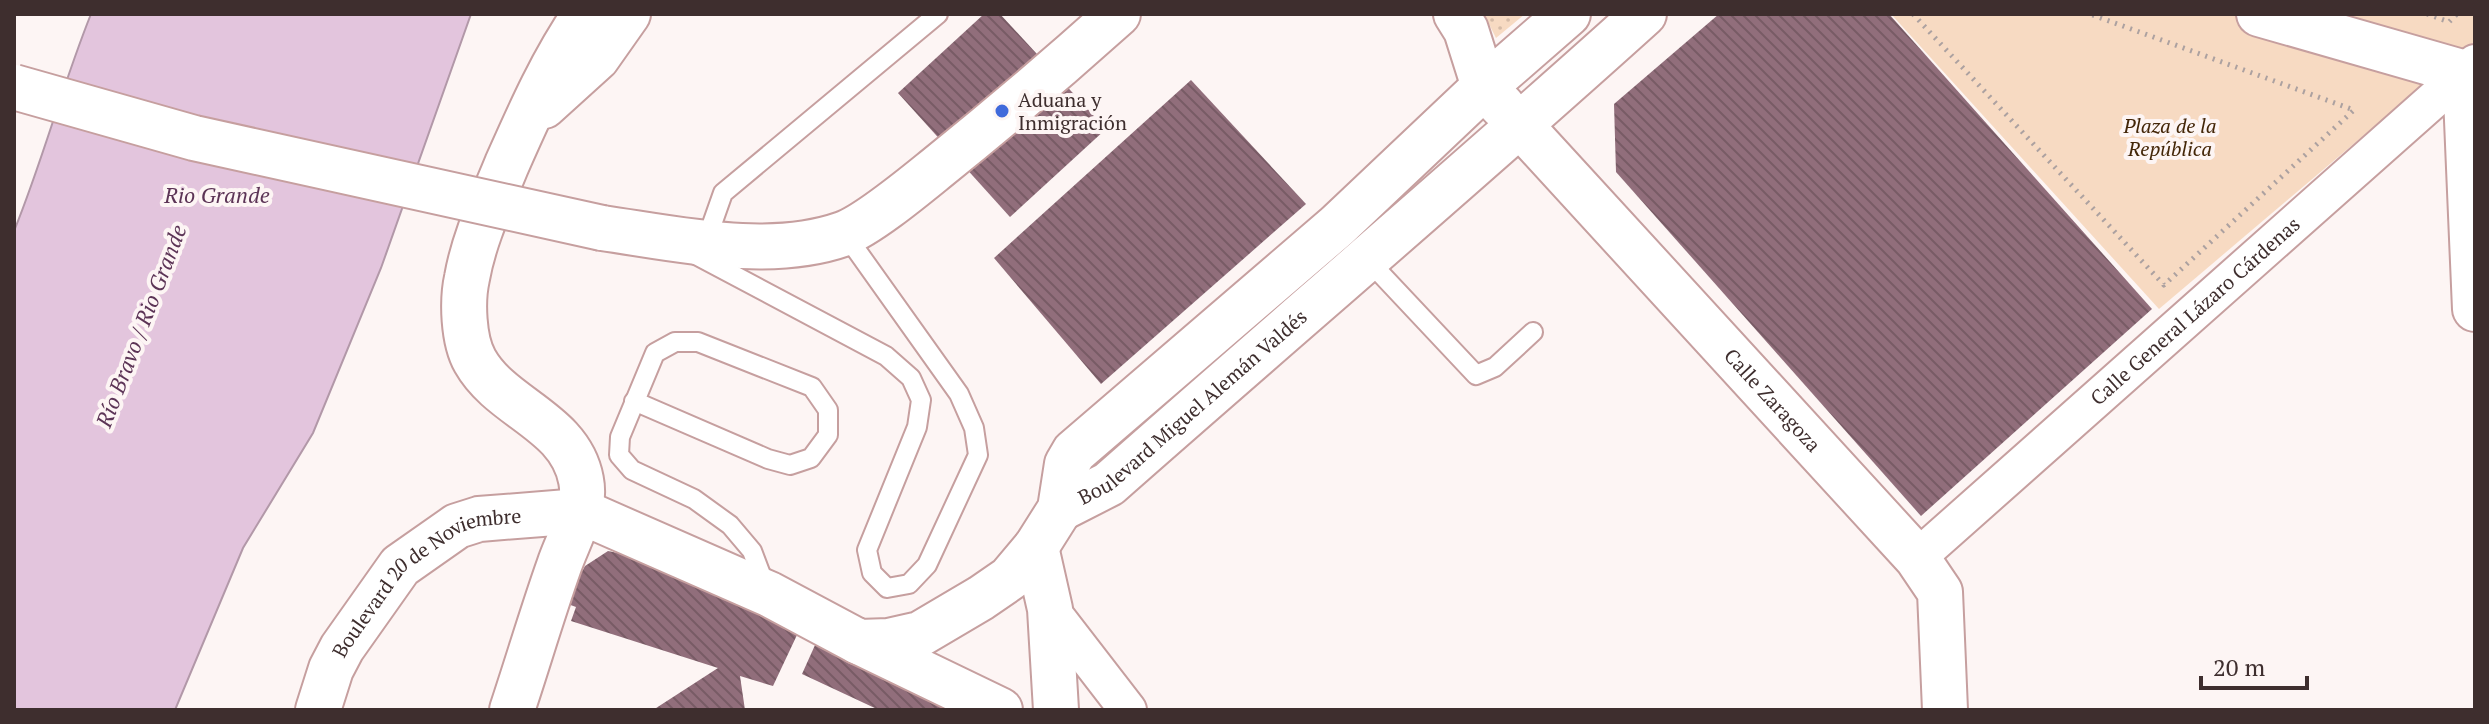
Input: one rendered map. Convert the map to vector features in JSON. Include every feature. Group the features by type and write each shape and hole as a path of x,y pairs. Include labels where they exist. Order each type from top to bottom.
{"main road":[{"path":"512,710 559,564 580,511 582,481 572,453 558,434 492,381 474,359 463,312 466,279 479,230 525,124 567,39 585,14"},
{"path":"525,124 597,58 628,14"},
{"path":"14,87 194,138 602,228 705,244 759,247 845,234 910,190 1118,14"},
{"path":"1456,14 1466,30 1484,87 1521,126"},
{"name":"Boulevard Miguel Alemán Valdés","path":"1351,242 1484,87 1568,14"},
{"name":"Boulevard Miguel Alemán Valdés","path":"1036,547 1060,509 1067,464 1074,452 1351,242 1521,126 1644,14"},
{"path":"2259,14 2470,68 2475,309"},
{"name":"Calle Zaragoza","path":"1521,126 1917,558 1940,592 1945,710"},
{"path":"580,511 769,594 859,642 1000,710"},
{"name":"Boulevard 20 de Noviembre","path":"318,710 331,669 342,648 400,566 411,556 457,526 479,519 580,511"},
{"path":"859,642 889,641 920,634 1010,578 1036,547"},
{"path":"1036,547 1050,609 1056,710"}],"street":[{"name":"Calle General Lázaro Cárdenas","path":"1917,558 2470,68"},
{"path":"1050,609 1128,710"}],"lane":[{"path":"705,244 723,193 938,14"},
{"path":"662,237 886,356 911,378 921,400 917,427 867,550 872,573 887,588 909,584 927,565 978,455 974,428 959,394 845,234"},
{"path":"1351,242 1476,375 1495,367 1533,332"},
{"path":"634,401 768,459 790,465 811,458 828,435 828,410 812,387 698,342 675,342 655,353 634,401 620,437 619,455 632,470 694,499 730,525 752,551 769,594"}],"path":[{"path":"1913,14 2164,285 2354,110 2090,14"},
{"path":"2427,14 2449,22 2457,14"}],"green space":[{"path":"1484,14 1525,14 1496,38"},
{"name":"Plaza de la República","path":"1891,14 2475,14 2475,41 2159,309"}],"water":[{"name":"Rio Grande","path":"91,14 471,14 381,268 313,433 243,548 175,710 14,710 14,231"}],"building":[{"name":"Aduana y Inmigración","path":"984,14 1000,14 1106,129 1010,217 898,93"},
{"path":"1719,14 1889,14 2152,309 1921,516 1616,172 1614,104"},
{"path":"1191,80 1306,204 1101,384 994,258"},
{"path":"608,551 663,562 797,635 773,686 740,676 745,710 653,710 718,668 571,621 576,607 565,603 585,566"},
{"path":"820,634 954,697 946,710 879,710 802,674"}],"place":[{"name":"Aduana y Inmigración","path":"1002,111"}],"water label":[{"name":"Río Bravo / Rio Grande","path":"141,326"}]}
